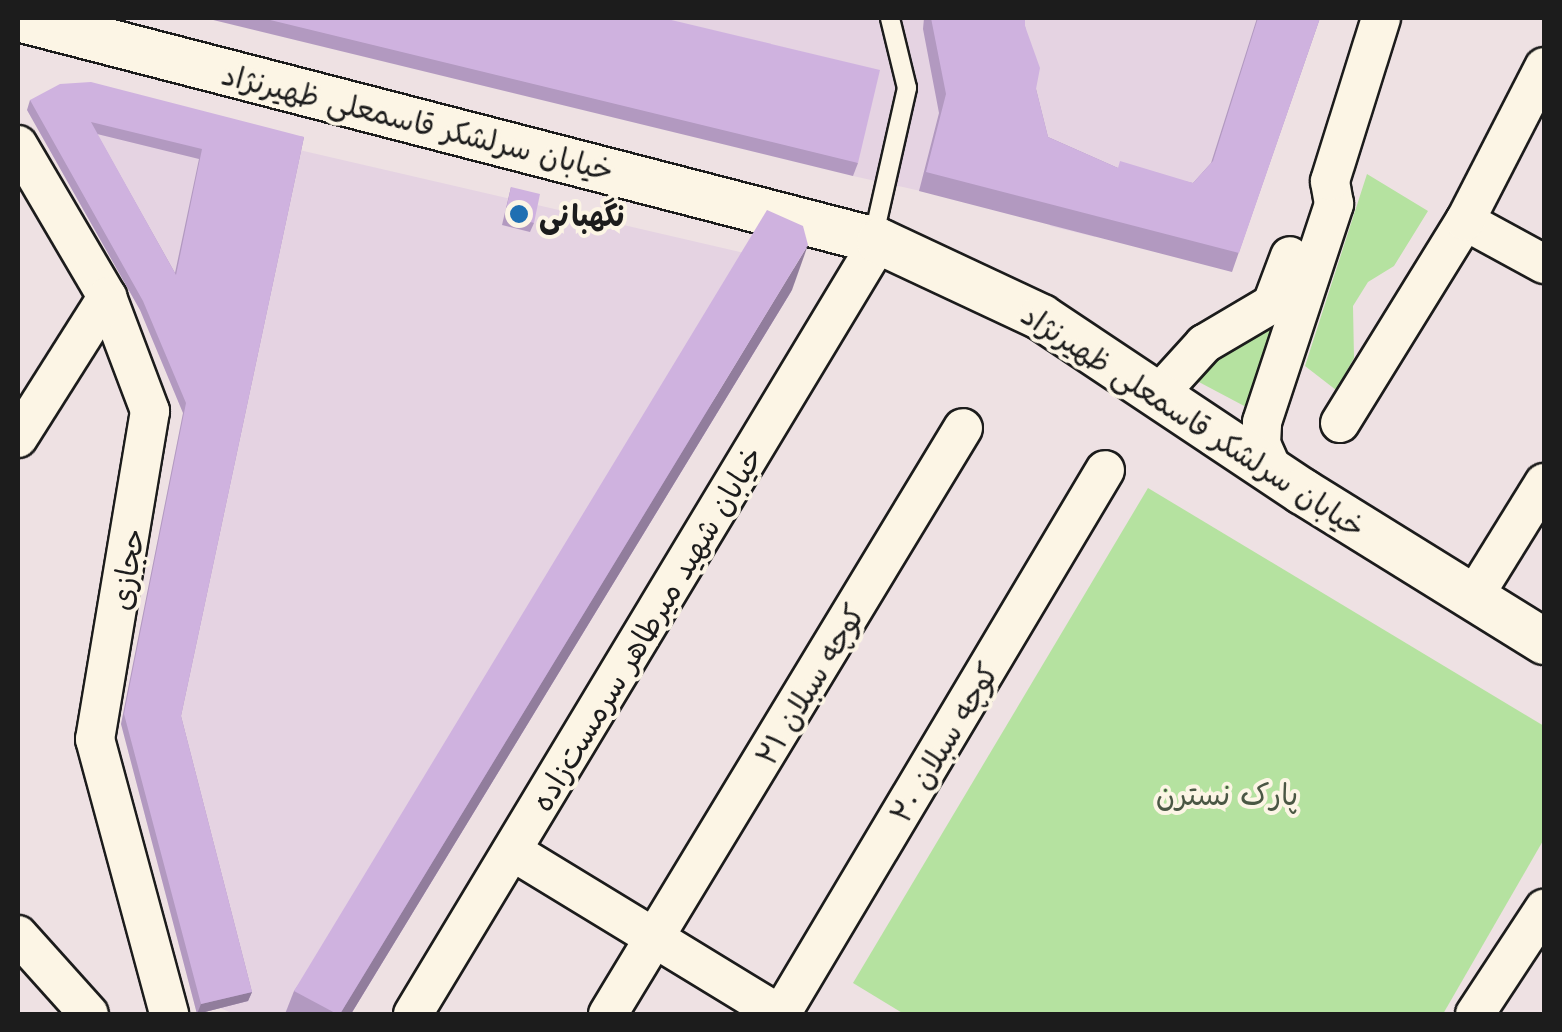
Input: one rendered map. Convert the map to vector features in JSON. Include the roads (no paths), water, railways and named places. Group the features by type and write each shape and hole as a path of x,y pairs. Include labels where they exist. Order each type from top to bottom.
{"street":[{"name":"خیابان سرلشکر قاسمعلی ظهیرنژاد","path":"18,18 876,240 1040,318 1274,473 1544,641"},
{"path":"1274,473 1261,444 1262,422 1334,204 1330,181 1381,18"},
{"path":"1340,422 1465,221 1544,67"},
{"name":"حجازی","path":"18,145 107,298 150,411 96,739 170,1014"},
{"path":"1156,397 1204,344 1272,304 1311,196 1330,181"},
{"path":"1465,221 1544,264"},
{"name":"خیابان شهید میرطاهر سرمست‌زاده","path":"414,1014 876,240"},
{"path":"18,438 107,298"},
{"name":"کوچه سبلان ۲۱","path":"608,1014 963,428"},
{"name":"کوچه سبلان ۲۰","path":"780,1014 1105,470"},
{"path":"1474,596 1544,483"},
{"path":"512,851 780,1014"},
{"path":"1475,1014 1544,909"},
{"path":"18,935 89,1014"}],"lane":[{"path":"876,240 907,88 890,18"}],"place":[{"name":"نگهبانی","path":"519,214"}],"park label":[{"name":"پارک نسترن","path":"1227,793"}]}
